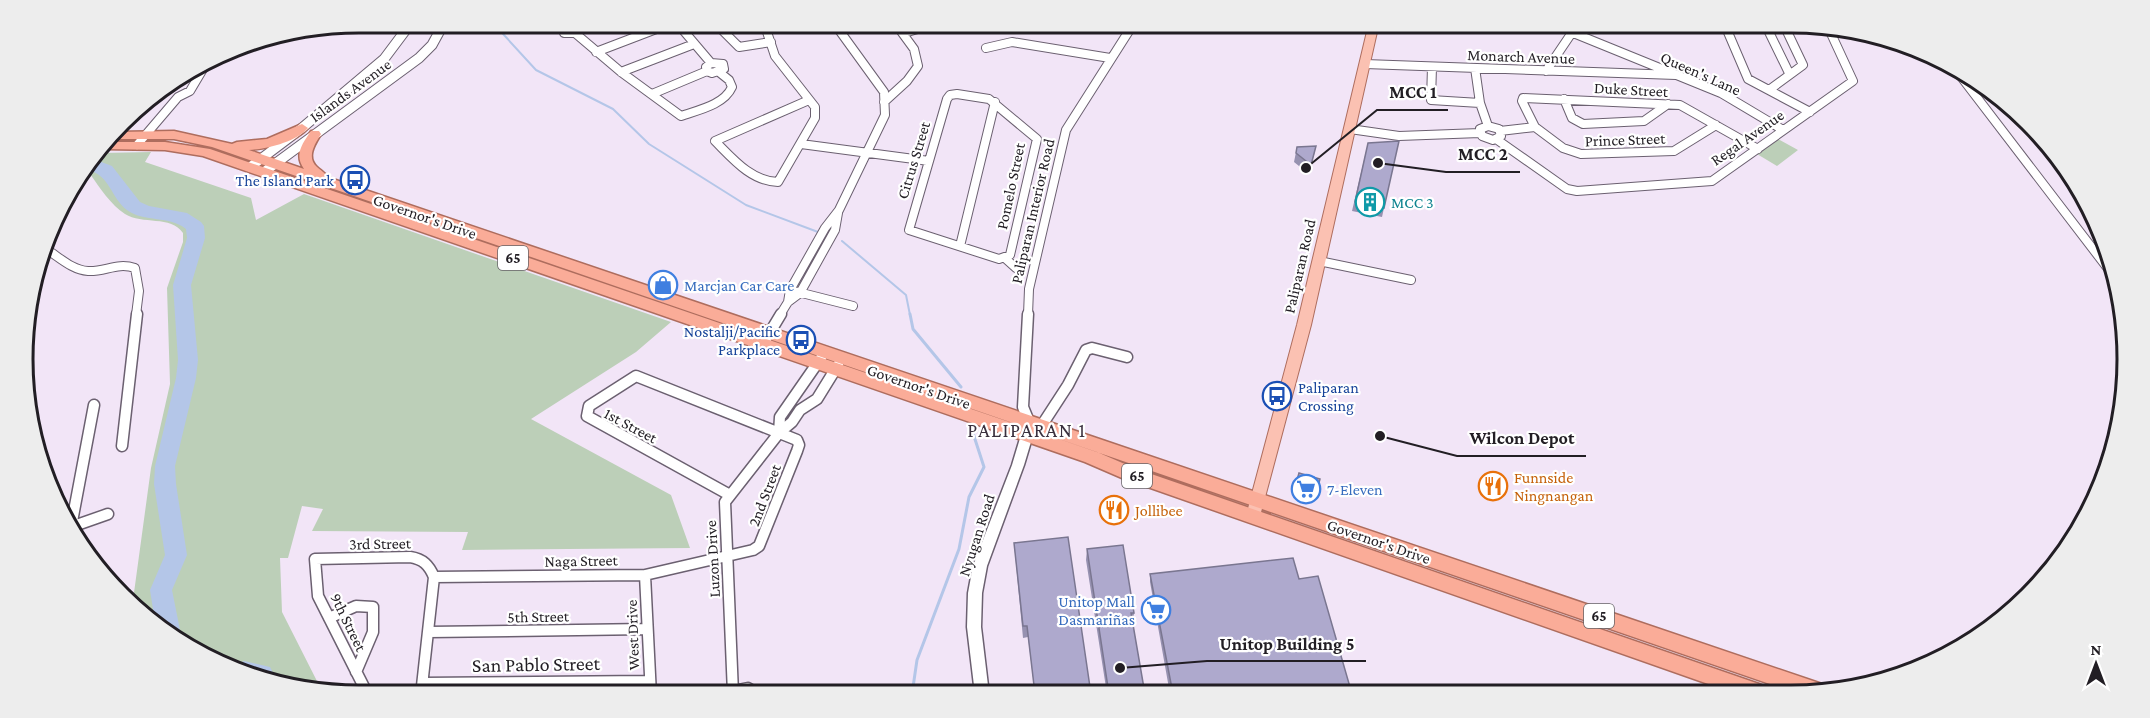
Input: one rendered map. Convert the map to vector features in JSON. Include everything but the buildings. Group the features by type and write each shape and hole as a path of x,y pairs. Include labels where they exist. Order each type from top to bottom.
{"highway":[{"path":"214,143 261,145 280,140 302,128"},
{"path":"315,134 306,147 306,163 312,171 336,184"},
{"name":"Governor's Drive","path":"113,145 174,135 214,143 263,165 821,358 1033,428 1737,685"},
{"name":"Governor's Drive","path":"120,137 263,165 336,184 766,339"},
{"name":"Governor's Drive","path":"1256,508 1797,685"}],"main road":[{"name":"Paliparan Road","path":"1256,508 1319,261 1372,33"},
{"name":"Nyugan Road","path":"981,685 975,639 975,593 983,557 1033,428"}],"street":[{"name":"Islands Avenue","path":"263,165 302,128 384,58 403,33"},
{"name":"Islands Avenue","path":"263,165 315,134 424,54 438,33"},
{"path":"580,33 596,52 681,116 724,99 731,93 732,87 730,81 719,72 707,71 652,94"},
{"path":"596,52 644,33"},
{"path":"685,33 711,63 723,64 723,69 719,72"},
{"path":"725,33 739,47 771,42"},
{"path":"768,33 775,56 809,100 817,112 778,182 772,183 747,171 715,141 809,100"},
{"path":"788,302 790,290 818,240 839,210 885,114 884,92 842,33"},
{"path":"884,102 911,77 920,61 919,53 904,33"},
{"name":"Paliparan Interior Road","path":"1033,428 1023,407 1029,289 1066,130 1127,33"},
{"name":"Queen's Lane","path":"1546,71 1571,33"},
{"name":"Queen's Lane","path":"1574,33 1721,93 1783,130"},
{"path":"1729,33 1748,79 1810,112"},
{"path":"1769,33 1789,73"},
{"path":"1769,90 1789,73 1803,65 1788,33"},
{"name":"Regal Avenue","path":"1498,135 1559,186 1577,191 1712,181 1853,81 1832,36"},
{"path":"986,48 1012,42 1110,58"},
{"path":"621,72 694,45"},
{"path":"707,71 706,67 711,63"},
{"name":"Monarch Avenue","path":"1365,64 1676,75"},
{"path":"1432,67 1431,100 1480,103"},
{"path":"1475,68 1480,103 1488,126 1498,135"},
{"path":"141,140 178,97 190,91 201,74"},
{"path":"1968,85 2102,261"},
{"name":"Citrus Street","path":"960,246 914,233 909,230 909,224 947,99 951,95 989,99 995,102"},
{"name":"Duke Street","path":"1535,127 1522,101 1523,98 1680,105 1758,149"},
{"path":"1564,99 1572,118 1583,124 1644,121 1668,104"},
{"path":"995,102 960,246 1003,259 1016,268"},
{"name":"Pomelo Street","path":"995,102 1037,139 1010,255 1003,259"},
{"name":"Prince Street","path":"1535,127 1563,148 1581,154 1674,151 1716,125"},
{"path":"1480,133 1482,127 1488,126"},
{"path":"1351,127 1399,136 1480,133 1489,139 1535,127"},
{"path":"801,144 929,161"},
{"path":"766,339 788,302 800,292 809,277 835,230 839,210"},
{"path":"818,240 829,241"},
{"path":"51,252 78,269 88,271 125,263 135,268 139,291 122,446"},
{"path":"1319,261 1411,280"},
{"path":"798,275 809,277"},
{"path":"790,290 853,306"},
{"path":"1033,428 1068,385 1086,350 1092,348 1127,357"},
{"path":"778,433 780,417 821,358"},
{"path":"728,494 778,433 792,422 800,410 818,399 839,364"},
{"name":"1st Street","path":"728,494 591,420 587,416 590,406 636,376 778,433"},
{"path":"73,515 94,405"},
{"name":"2nd Street","path":"727,556 753,550 762,541 799,445 797,440 778,433"},
{"name":"Luzon Drive","path":"728,494 724,512 735,685"},
{"path":"78,524 108,514"},
{"name":"Naga Street","path":"434,577 645,575 727,556"},
{"name":"3rd Street","path":"315,559 420,558 427,562 434,577"},
{"name":"9th Street","path":"315,559 318,596 362,685"},
{"name":"West Drive","path":"645,575 649,685"},
{"path":"423,683 434,577"},
{"path":"329,618 345,608 366,605 373,607 376,615 370,648 356,672"},
{"name":"5th Street","path":"429,632 647,629"},
{"name":"San Pablo Street","path":"423,683 648,681"}],"green space":[{"path":"1778,139 1798,150 1777,166 1757,154"},
{"path":"151,152 145,162 251,198 256,220 304,194 671,322 636,352 531,419 671,495 690,548 462,550 468,532 312,531 323,509 302,506 288,558 280,558 282,612 318,682 295,679 254,668 215,651 178,630 134,595 151,468 170,384 167,288 183,242 183,233 171,224 125,214 110,201 90,175 107,153"}],"waterway":[{"path":"502,33 536,70 613,109 649,144 746,205 818,232"},
{"path":"97,166 111,175 134,206 141,210 181,218 195,226 196,238 182,285 188,360 186,378 165,466 165,484 176,555 161,590 167,622"},
{"path":"842,241 906,295 910,315"},
{"path":"910,314 913,329 961,387"},
{"path":"913,685 917,660 959,549 969,497 984,467 972,430"}],"place":[{"name":"MCC 2","path":"1378,163"},
{"name":"MCC 1","path":"1306,168"},
{"name":"The Island Park","path":"355,180"},
{"name":"MCC 3","path":"1370,202"},
{"name":"Marcjan Car Care","path":"663,285"},
{"name":"Nostalji/Pacific Parkplace","path":"801,340"},
{"name":"Paliparan Crossing","path":"1277,396"},
{"name":"Wilcon Depot","path":"1380,436"},
{"name":"Funnside Ningnangan","path":"1493,486"},
{"name":"7-Eleven","path":"1306,489"},
{"name":"Jollibee","path":"1114,510"},
{"name":"Unitop Mall Dasmariñas","path":"1156,610"},
{"name":"Unitop Building 5","path":"1120,668"}],"district":[{"name":"PALIPARAN 1","path":"1027,430"}]}
